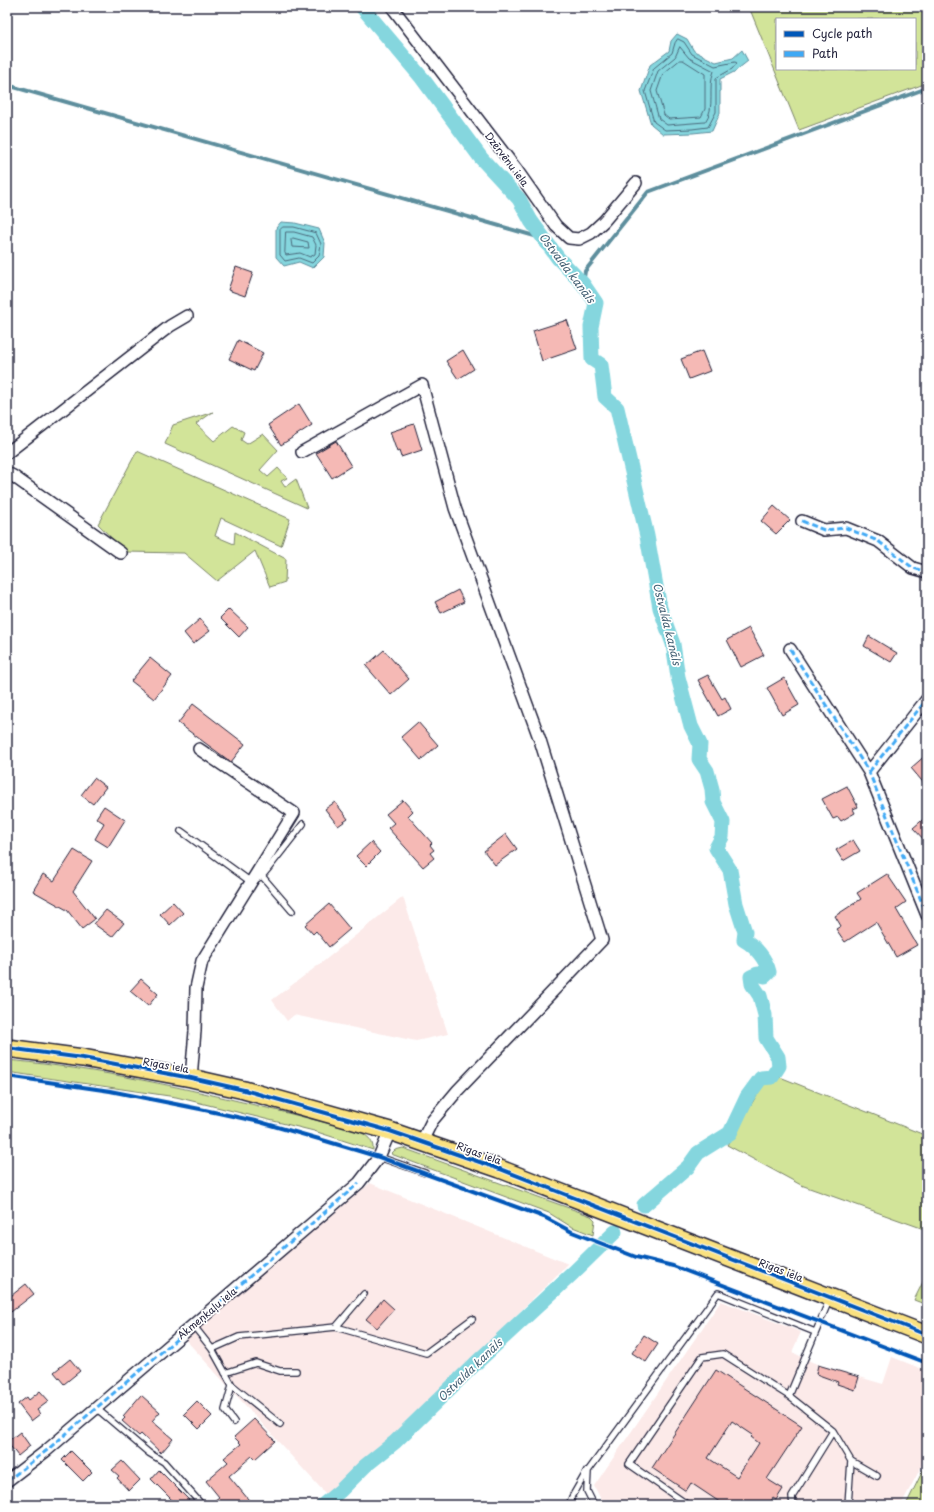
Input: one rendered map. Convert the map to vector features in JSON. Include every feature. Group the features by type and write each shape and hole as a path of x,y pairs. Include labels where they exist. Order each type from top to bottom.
{"main road":[{"name":"Rīgas iela","path":"7,1048 83,1058 191,1078 244,1090 390,1131 422,1141 580,1200 927,1335"}],"street":[{"name":"Dzērvēnu iela","path":"392,7 516,169 556,226 569,238 579,239 591,234 636,183"},
{"path":"7,453 170,326 187,316"},
{"path":"302,452 422,385 455,508 540,740 602,940 458,1090 432,1121 422,1141"},
{"path":"7,473 121,553"},
{"path":"802,521 824,530 846,528 878,541 913,568 927,572"},
{"path":"790,649 868,772 927,915"},
{"path":"868,772 927,699"},
{"path":"191,1078 195,1031 196,988 202,961 294,813 199,749"},
{"name":"Akmeņkaļu iela","path":"7,1481 46,1451 359,1183 379,1157 390,1131"}],"lane":[{"path":"181,831 251,882 262,876 303,824"},
{"path":"262,876 292,911"},
{"path":"379,1157 425,1173"},
{"path":"569,1505 572,1497 588,1471 718,1293 815,1332"},
{"path":"336,1327 364,1294"},
{"path":"789,1396 830,1297"},
{"path":"212,1349 239,1337 336,1327 426,1353 472,1319"},
{"path":"193,1325 212,1349 232,1385 280,1424"},
{"path":"688,1505 629,1464 702,1357 723,1354 789,1396 833,1431 851,1461 877,1476"},
{"path":"225,1373 256,1363 280,1371 296,1371"},
{"path":"232,1385 225,1410 234,1422"},
{"path":"96,1408 148,1453 164,1462 202,1505"},
{"path":"793,1505 792,1497 833,1431"},
{"path":"848,1505 851,1461"},
{"path":"588,1471 587,1491 594,1505"}],"shaded area":[{"path":"403,897 448,1034 416,1041 294,1015 287,1021 272,1000 324,961"},
{"path":"370,1183 568,1264 392,1438 326,1494 184,1338"},
{"path":"721,1301 801,1332 792,1352 828,1368 883,1384 892,1357 927,1371 927,1456 901,1505 604,1505 594,1486"}],"green space":[{"path":"749,7 927,7 927,83 799,130"},
{"path":"213,412 196,424 214,441 233,426 244,432 241,440 247,444 263,434 278,450 260,470 268,477 278,468 287,478 281,481 285,487 296,479 307,508 165,444 173,425"},
{"path":"137,451 290,519 281,546 221,518 215,536 234,544 235,532 286,559 285,582 270,587 255,551 217,581 184,553 125,552 98,524"},
{"path":"7,1060 51,1065 139,1079 269,1108 358,1131 370,1140 373,1150 314,1131 176,1097 7,1072"},
{"path":"770,1073 927,1136 927,1215 924,1229 801,1185 727,1145"},
{"path":"403,1148 591,1216 595,1220 593,1235 570,1226 549,1213 391,1154 395,1150"},
{"path":"927,1274 927,1305 914,1300"},
{"path":"927,1462 927,1505 906,1505"}],"water":[{"path":"677,34 687,39 694,51 716,62 733,58 742,50 748,61 734,72 720,79 720,113 712,131 663,134 651,124 641,91 650,65 669,51 671,41"},
{"path":"281,222 295,223 319,229 325,243 324,257 313,268 299,262 284,266 276,257 276,228"}],"building":[{"path":"236,267 253,273 245,296 228,290"},
{"path":"567,320 577,349 542,361 533,331"},
{"path":"238,340 263,353 254,371 229,359"},
{"path":"463,350 474,369 458,379 446,361"},
{"path":"702,351 710,371 689,379 681,359"},
{"path":"299,404 312,425 281,445 268,425"},
{"path":"414,424 422,450 401,457 399,451 397,452 390,432"},
{"path":"336,441 351,466 332,478 316,453"},
{"path":"774,506 790,520 776,534 761,521"},
{"path":"458,590 464,602 441,613 435,602"},
{"path":"229,609 248,627 239,637 220,618"},
{"path":"200,619 210,631 193,644 184,633"},
{"path":"749,628 764,655 741,667 727,640"},
{"path":"869,636 897,653 891,662 864,646"},
{"path":"384,650 409,679 391,695 366,666"},
{"path":"150,658 172,676 154,699 131,681"},
{"path":"708,675 722,699 725,697 731,709 718,716 698,680"},
{"path":"784,678 799,705 782,715 767,688"},
{"path":"193,704 245,744 231,762 178,723"},
{"path":"418,722 438,745 421,760 401,737"},
{"path":"927,754 927,787 911,768"},
{"path":"94,778 106,787 93,804 81,795"},
{"path":"847,786 858,807 853,809 855,813 841,821 838,817 833,819 822,799"},
{"path":"403,800 413,811 408,816 432,843 430,845 434,850 430,853 434,858 423,867 388,828 394,823 386,814"},
{"path":"335,802 348,819 338,826 325,809"},
{"path":"104,806 125,820 108,847 95,839 104,823 96,818"},
{"path":"927,816 927,843 913,828"},
{"path":"506,834 517,849 495,865 484,851"},
{"path":"853,840 860,851 843,861 836,850"},
{"path":"371,842 380,852 366,866 356,856"},
{"path":"74,850 92,861 73,891 95,919 82,929 67,910 33,891 43,874 54,881"},
{"path":"887,874 906,902 896,909 917,945 896,957 876,922 845,942 836,929 841,926 835,916 861,899 857,893"},
{"path":"173,902 183,913 170,925 160,914"},
{"path":"329,904 350,929 329,947 316,931 313,934 305,925"},
{"path":"106,910 124,923 112,937 94,924"},
{"path":"141,979 158,994 148,1006 130,991"},
{"path":"26,1284 34,1294 7,1315 7,1299"},
{"path":"383,1299 394,1309 377,1328 366,1319"},
{"path":"644,1335 658,1344 646,1362 632,1353"},
{"path":"70,1359 80,1371 64,1384 54,1372"},
{"path":"818,1365 859,1377 855,1390 837,1384 838,1382 816,1374"},
{"path":"716,1370 802,1426 767,1479 783,1489 776,1500 773,1498 768,1505 724,1505 691,1483 686,1491 652,1468","holes":["732,1421 753,1435 751,1437 759,1443 737,1477 708,1458"]},
{"path":"40,1391 49,1401 37,1410 40,1414 31,1421 18,1404 27,1397 29,1400"},
{"path":"141,1395 160,1412 152,1421 173,1439 161,1453 141,1434 139,1436 122,1421 125,1418 123,1416"},
{"path":"197,1401 212,1416 199,1429 184,1414"},
{"path":"254,1419 275,1441 255,1459 252,1456 229,1476 253,1505 209,1505 219,1497 206,1481 228,1462 224,1458 241,1444 234,1437"},
{"path":"20,1432 30,1446 18,1456 7,1442"},
{"path":"71,1451 92,1472 83,1481 62,1460"},
{"path":"122,1461 140,1480 129,1491 117,1478 119,1476 112,1470"},
{"path":"159,1470 194,1505 177,1505 151,1479"}],"waterway":[{"name":"Ostvalda kanāls","path":"362,7 422,78 481,158 519,199 531,221 558,258 583,284 596,303 591,327 592,359 601,365 605,397 617,408 647,536 660,608 673,644 678,677 691,726 700,744 699,759 707,771 712,789 713,802 723,822 722,837 716,848 730,870 736,904 745,932 744,940 760,953 768,967 769,972 765,976 758,974 751,977 752,984 760,996 765,1015 766,1038 778,1057 779,1066 772,1077 761,1078 747,1097 730,1133 698,1153 688,1167 644,1205"},
{"path":"7,85 545,239"},
{"path":"583,284 585,271 648,192 927,88"},
{"name":"Ostvalda kanāls","path":"323,1505 340,1491 365,1466 395,1442 615,1232"}],"marked path":[{"path":"802,521 824,530 846,528 878,541 913,568 927,572"},
{"path":"790,649 869,772 927,915"},
{"path":"869,772 927,699"},
{"path":"7,1481 46,1451 359,1183"}],"cycle path":[{"path":"7,1048 83,1058 191,1078 244,1090 390,1131 500,1169 927,1335"},
{"path":"7,1076 110,1091 260,1122 379,1157 544,1217 572,1232 636,1257 673,1266 927,1363"}]}
